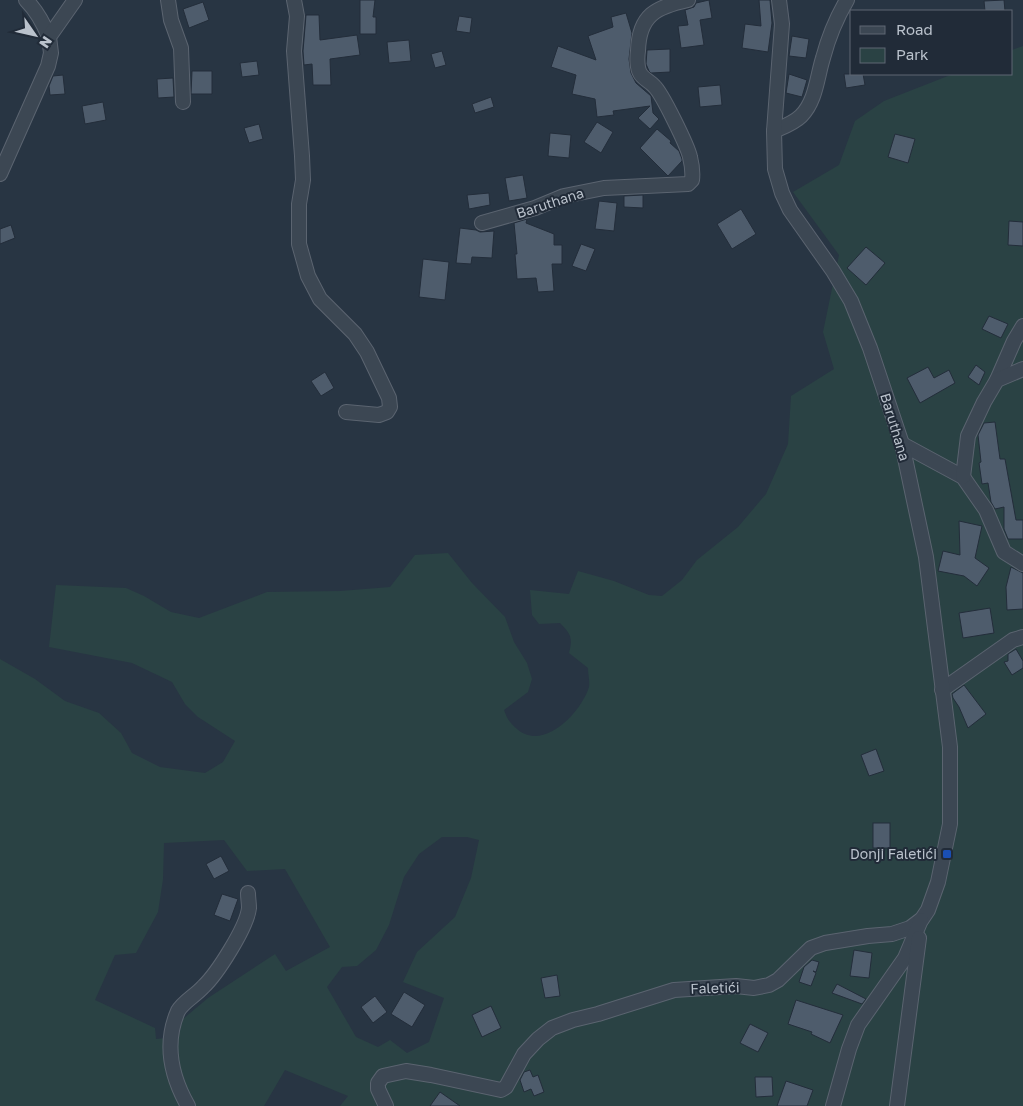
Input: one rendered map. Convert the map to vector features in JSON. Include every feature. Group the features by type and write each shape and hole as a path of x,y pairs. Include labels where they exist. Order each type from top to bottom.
{"street":[{"path":"0,174 48,66 51,53 49,36 43,21 26,0"},
{"path":"49,36 75,0"},
{"path":"168,0 171,20 181,48 183,102"},
{"path":"294,0 297,16 294,51 303,180 299,204 300,244 308,276 320,299 355,334 367,352 389,398 390,407 387,412 379,415 346,412"},
{"name":"Baruthana","path":"482,223 535,208 564,196 604,188 688,184 692,180 693,170 690,155 654,86 639,72 637,56 638,38 645,20 657,11 688,0"},
{"name":"Baruthana","path":"779,0 782,24 774,131 775,169 782,193 790,210 833,271 851,301 870,348 902,444 926,557 950,747 950,824 938,882 928,910 922,919"},
{"path":"774,131 790,124 801,116 808,107 818,80 823,57 846,0"},
{"path":"964,477 968,436 1023,326"},
{"path":"997,380 1023,369"},
{"path":"902,444 964,477 986,510 1004,552 1023,564"},
{"path":"942,690 1013,640 1023,637"},
{"path":"188,1106 180,1091 170,1061 170,1038 179,1009 212,978 244,924 248,908 248,893"},
{"path":"834,1106 849,1049 858,1025 905,958 922,919"},
{"path":"897,1106 922,919"},
{"name":"Faletići","path":"386,1106 378,1089 378,1083 384,1076 406,1072 431,1075 501,1090 506,1087 524,1054 552,1028 674,990 736,986 754,988 769,985 778,980 811,948 825,943 892,934 910,928 922,919"}],"green space":[{"path":"1023,46 1023,1106 340,1106 348,1096 285,1070 264,1106 0,1106 0,659 35,679 65,701 99,713 121,733 132,753 160,767 205,773 223,762 235,741 198,717 185,704 172,682 132,663 49,647 56,585 126,588 171,612 199,618 267,592 340,591 390,587 415,555 448,553 472,583 505,617 514,642 527,663 532,679 528,692 504,710 508,718 517,729 527,735 538,736 549,733 570,718 585,697 589,687 588,668 569,653 570,636 560,623 539,624 532,615 530,590 569,594 578,571 614,581 649,595 662,596 682,580 697,560 738,527 766,494 788,444 791,396 834,369 823,332 839,255 793,192 839,165 855,121 884,101 950,75 1013,75 1013,50","holes":["442,837 467,837 479,840 471,878 455,917 417,952 403,982 444,998 429,1042 407,1053 390,1040 378,1047 356,1037 327,987 342,967 357,966 376,950 389,925 404,877 419,854","224,840 247,871 285,869 330,947 286,971 275,954 208,998 183,1019 178,1037 156,1039 155,1028 95,1000 115,955 136,953 158,912 163,879 164,843"]}],"building":[{"path":"360,0 375,0 373,17 376,17 376,34 360,34"},
{"path":"709,0 712,18 700,20 704,45 681,48 678,26 688,25 685,10 694,7 696,3"},
{"path":"759,0 770,0 772,23 768,52 742,48 745,24 761,26"},
{"path":"1004,0 1005,10 985,10 984,1"},
{"path":"203,2 209,20 189,28 183,9"},
{"path":"626,13 632,33 629,59 631,73 636,83 651,96 653,113 659,119 650,129 638,118 650,106 613,111 614,115 597,117 595,99 572,94 576,75 551,67 558,46 596,60 588,36 613,27 611,17"},
{"path":"306,15 319,15 320,40 357,35 360,55 330,59 331,85 313,85 312,64 304,65 303,51"},
{"path":"459,16 472,18 470,33 456,31"},
{"path":"792,36 809,39 806,58 789,56"},
{"path":"409,40 411,61 389,63 387,42"},
{"path":"670,49 670,72 651,73 646,64 647,50"},
{"path":"442,51 446,65 435,68 431,54"},
{"path":"257,61 259,75 242,77 240,63"},
{"path":"192,71 212,71 212,94 191,94"},
{"path":"789,74 807,80 802,97 786,93"},
{"path":"844,74 863,75 865,85 846,88"},
{"path":"63,75 65,94 50,95 49,86 53,76"},
{"path":"173,78 174,97 158,98 157,79"},
{"path":"720,85 722,105 700,107 698,87"},
{"path":"491,97 494,107 475,113 472,104"},
{"path":"103,102 106,120 85,124 82,106"},
{"path":"597,122 613,132 601,153 584,142"},
{"path":"259,124 263,139 249,143 244,128"},
{"path":"657,129 671,141 670,143 679,151 682,159 668,176 640,148"},
{"path":"550,133 571,135 569,158 548,156"},
{"path":"895,134 915,139 908,163 888,157"},
{"path":"523,175 527,198 509,201 505,178"},
{"path":"489,193 490,205 469,209 467,195"},
{"path":"643,195 643,208 624,207 624,196"},
{"path":"599,201 617,203 614,231 595,229"},
{"path":"741,209 756,234 732,249 717,224"},
{"path":"527,219 526,223 554,234 554,245 562,245 562,264 552,264 554,291 538,292 536,278 517,279 514,223"},
{"path":"1009,221 1023,222 1023,246 1008,245"},
{"path":"11,225 15,238 0,244 0,229"},
{"path":"460,228 480,232 494,231 492,258 472,257 471,264 456,263"},
{"path":"581,244 595,249 586,271 572,266"},
{"path":"866,247 885,263 866,285 847,268"},
{"path":"423,259 449,262 445,300 419,297"},
{"path":"989,316 1008,324 1001,338 982,329"},
{"path":"976,365 985,372 979,385 968,377"},
{"path":"928,367 934,378 949,370 955,383 920,403 907,378"},
{"path":"325,372 334,388 321,396 311,381"},
{"path":"995,422 1000,459 1005,459 1016,520 1023,520 1023,539 1008,539 1004,529 1004,507 995,509 991,502 988,483 982,484 978,435 984,423"},
{"path":"959,521 982,526 975,558 989,568 977,586 964,576 938,571 943,551 960,555"},
{"path":"1011,567 1023,573 1023,609 1007,610 1006,587"},
{"path":"990,608 994,633 963,638 959,613"},
{"path":"1016,649 1023,661 1023,668 1012,675 1004,662 1008,661 1008,654"},
{"path":"964,685 986,714 968,728 952,694"},
{"path":"876,749 884,771 869,776 861,755"},
{"path":"873,823 890,823 890,848 873,848"},
{"path":"221,856 229,871 214,879 206,864"},
{"path":"222,894 238,899 230,921 214,915"},
{"path":"854,950 872,953 869,978 850,976"},
{"path":"812,960 819,962 816,972 813,971 816,973 811,986 799,982 804,967"},
{"path":"557,975 560,996 545,998 541,978"},
{"path":"837,984 866,999 862,1004 832,993"},
{"path":"404,992 425,1005 412,1027 391,1014"},
{"path":"375,996 387,1012 373,1023 361,1007"},
{"path":"796,1000 843,1015 830,1043 811,1034 812,1032 788,1024"},
{"path":"491,1006 501,1028 482,1037 472,1015"},
{"path":"750,1024 768,1033 758,1052 740,1043"},
{"path":"530,1070 533,1077 538,1075 544,1092 534,1096 531,1089 524,1092 520,1080 524,1072"},
{"path":"755,1077 772,1077 773,1096 756,1097"},
{"path":"786,1081 813,1090 807,1106 777,1106"},
{"path":"440,1092 460,1106 430,1106"}],"place":[{"name":"Donji Faletići","path":"947,854"}]}
